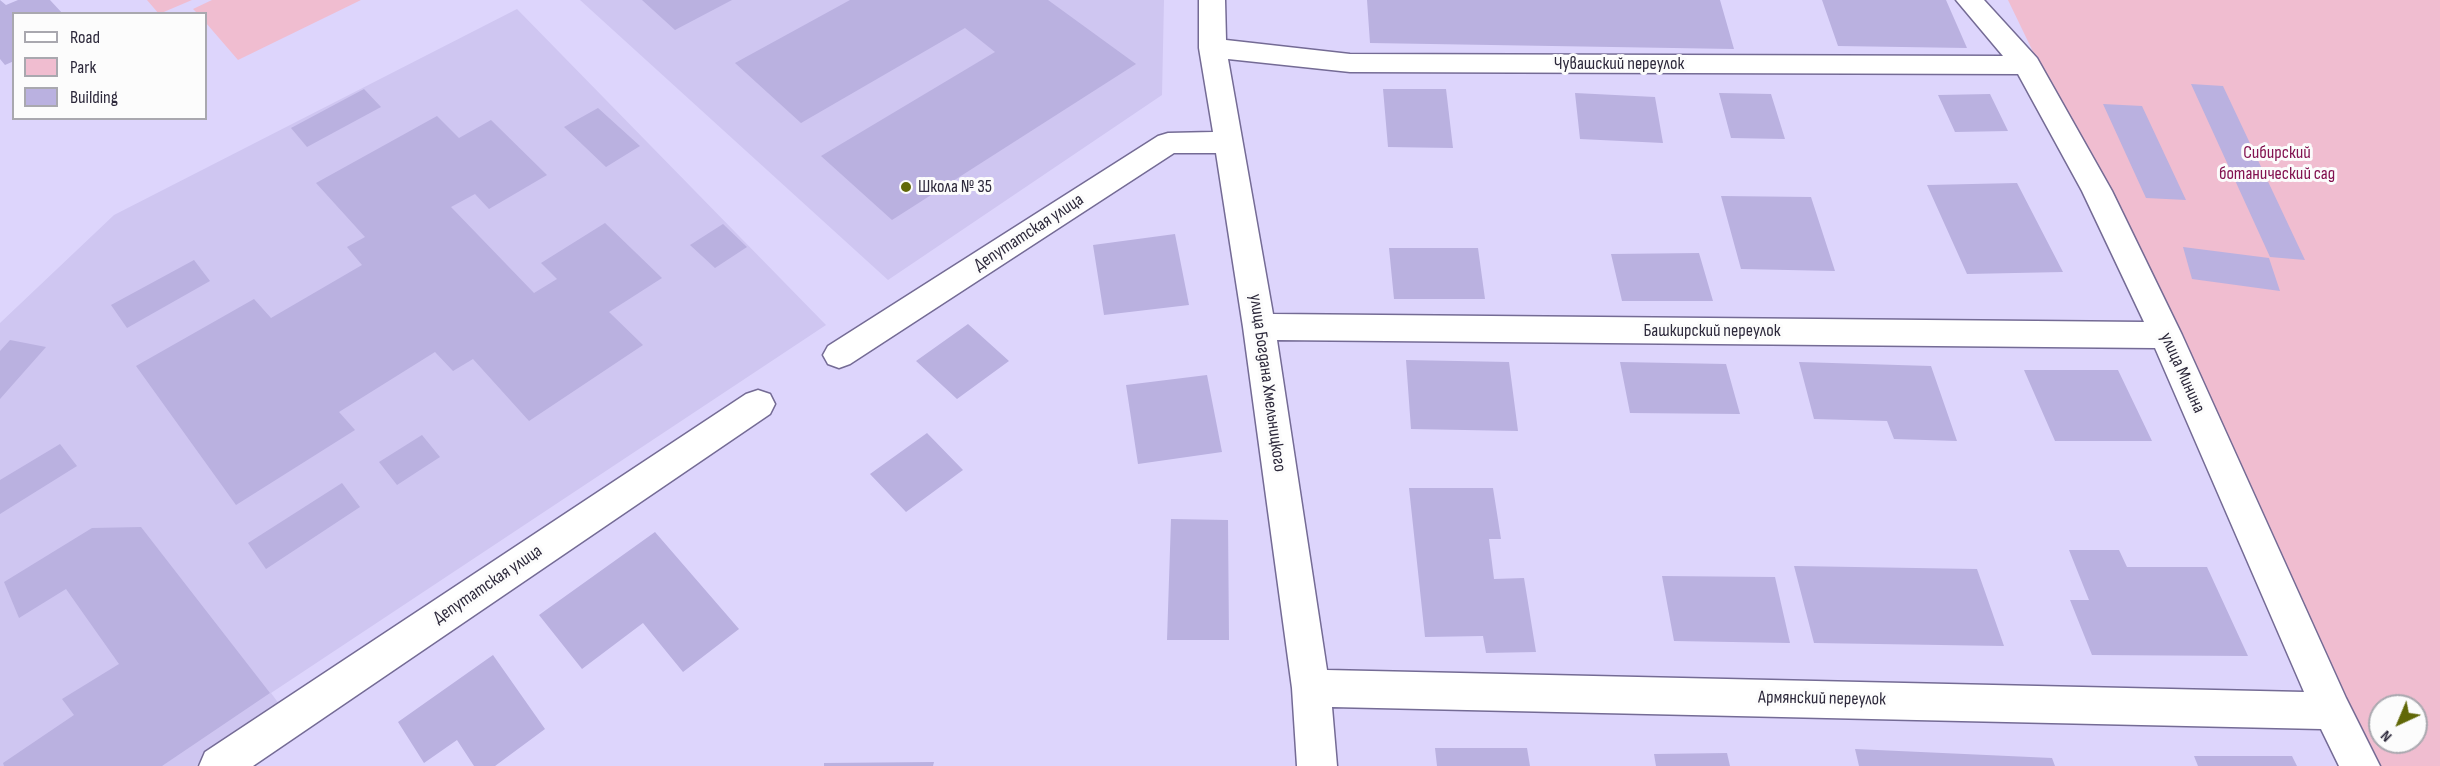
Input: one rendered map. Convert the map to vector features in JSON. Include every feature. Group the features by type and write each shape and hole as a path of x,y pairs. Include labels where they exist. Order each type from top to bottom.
{"street":[{"name":"улица Богдана Хмельницкого","path":"1212,0 1213,48 1259,327 1311,688 1317,766"},
{"name":"улица Минина","path":"1969,0 2027,65 2097,191 2166,335 2332,711 2360,766"},
{"name":"Чувашский переулок","path":"1213,48 1350,63 2027,65"},
{"name":"Депутатская улица","path":"839,355 1168,143 1228,142"},
{"name":"Башкирский переулок","path":"1259,327 2166,335"},
{"name":"Депутатская улица","path":"219,766 758,404"},
{"name":"Армянский переулок","path":"1311,688 2332,711"}],"shaded area":[{"name":"Школа № 35","path":"580,0 1164,0 1162,95 888,280"},
{"path":"517,9 826,325 271,693 282,708 196,766 0,766 0,323 114,215"}],"green space":[{"path":"147,0 192,0 164,12 157,12"},
{"path":"212,0 361,0 238,60 207,24 207,12 196,12 193,9"},
{"name":"Сибирский ботанический сад","path":"2008,0 2440,0 2440,766 2378,766 2372,754 2428,754 2428,694 2368,694 2368,745"}],"building":[{"path":"0,0 6,5 18,0 50,0 61,12 12,12 12,62 5,65 0,59"},
{"path":"642,0 732,0 675,30"},
{"path":"850,0 1048,0 1136,64 892,220 821,156 995,52 965,28 801,123 735,63"},
{"path":"1367,0 1720,0 1734,49 1370,43"},
{"path":"1822,0 1946,0 1967,48 1838,46"},
{"path":"2191,84 2223,86 2305,260 2270,257"},
{"path":"364,89 381,107 307,147 291,128"},
{"path":"1383,89 1446,89 1453,148 1388,147"},
{"path":"1575,93 1655,97 1663,143 1580,139"},
{"path":"1719,93 1771,94 1785,139 1731,138"},
{"path":"1990,94 2008,131 1955,132 1938,95"},
{"path":"2103,104 2142,106 2186,200 2146,198"},
{"path":"598,108 640,146 606,167 564,127"},
{"path":"437,116 459,138 491,120 547,175 489,209 475,194 451,207 534,293 557,279 541,263 605,223 662,278 609,312 643,345 529,421 473,359 453,371 435,352 339,412 355,430 236,505 136,366 254,299 271,318 362,265 347,247 365,237 316,183"},
{"path":"2017,183 2063,272 1967,274 1927,185"},
{"path":"1721,196 1811,197 1835,271 1741,269"},
{"path":"723,224 747,247 715,268 690,245"},
{"path":"1175,234 1189,305 1104,315 1093,245"},
{"path":"2183,247 2269,258 2280,291 2192,279"},
{"path":"1389,248 1478,248 1485,299 1394,299"},
{"path":"1699,253 1713,301 1622,301 1611,254"},
{"path":"194,260 210,281 127,328 111,305"},
{"path":"968,324 1009,361 957,399 916,361"},
{"path":"10,340 46,347 0,399 0,351"},
{"path":"1406,360 1509,362 1518,431 1411,429"},
{"path":"1620,362 1726,364 1740,414 1630,413"},
{"path":"1799,362 1931,366 1957,441 1894,439 1887,421 1814,419"},
{"path":"2024,370 2118,370 2152,441 2055,441"},
{"path":"1207,375 1222,452 1138,464 1126,385"},
{"path":"927,433 963,470 906,512 870,474"},
{"path":"422,435 440,457 397,485 379,462"},
{"path":"60,444 77,466 0,514 0,480"},
{"path":"342,483 360,507 266,569 248,543"},
{"path":"1409,488 1493,488 1501,539 1489,539 1494,579 1524,578 1536,652 1486,653 1483,636 1425,637"},
{"path":"1171,519 1228,520 1229,640 1167,640"},
{"path":"141,527 270,693 162,766 4,766 3,763 74,715 62,699 119,664 66,589 19,618 4,582 92,528"},
{"path":"655,532 739,629 683,672 643,623 582,669 539,615"},
{"path":"2069,550 2119,550 2127,567 2207,567 2248,656 2092,655 2070,600 2089,600"},
{"path":"1794,566 1977,569 2004,646 1814,643"},
{"path":"1662,576 1775,577 1790,643 1674,641"},
{"path":"493,655 545,729 495,766 474,766 457,740 424,763 398,722"},
{"path":"1435,748 1527,748 1530,766 1437,766"},
{"path":"1855,749 2052,758 2055,766 1859,766"},
{"path":"1727,753 1730,766 1656,766 1654,754"},
{"path":"2194,756 2292,756 2297,766 2198,766"},
{"path":"934,762 933,766 824,766 824,763"}],"place":[{"name":"Школа № 35","path":"906,187"}]}
